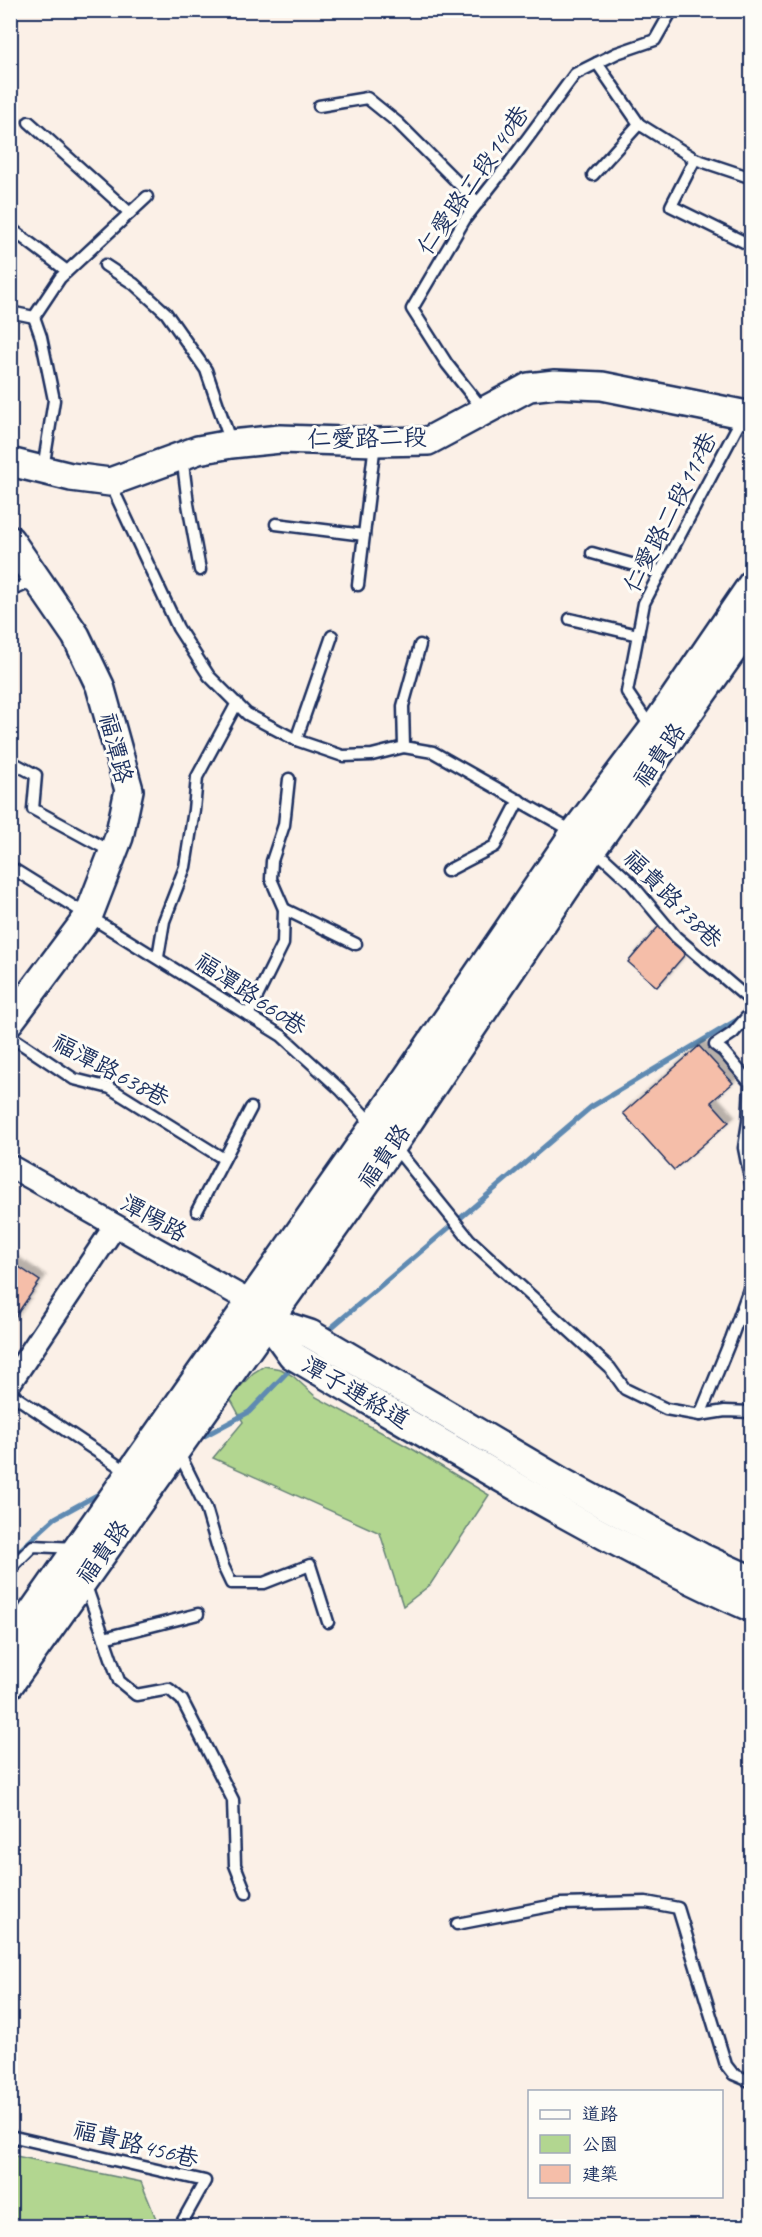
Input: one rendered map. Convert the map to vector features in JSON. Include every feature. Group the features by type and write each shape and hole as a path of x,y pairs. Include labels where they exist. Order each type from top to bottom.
{"street":[{"name":"仁愛路二段","path":"10,462 71,477 110,482 182,455 231,444 280,439 428,441 529,387 555,384 602,386 747,416"},
{"name":"福潭路","path":"10,540 39,579 76,636 100,686 129,790 119,837 88,917 10,1022"},
{"name":"福貴路","path":"10,1644 130,1474 259,1311 383,1135 584,840 652,729 752,584"},
{"name":"福貴路","path":"584,840 752,623"},
{"name":"潭陽路","path":"10,1166 259,1311"},
{"path":"10,1383 115,1226"},
{"name":"福貴路","path":"10,1684 84,1578 151,1488 259,1311"},
{"name":"潭子連絡道","path":"259,1311 310,1334 560,1481 701,1557 752,1580"},
{"name":"潭子連絡道","path":"259,1311 292,1354 620,1544 692,1581 752,1608"}],"lane":[{"name":"仁愛路二段140巷","path":"485,412 447,364 412,309 465,219 575,74 617,53 656,40 672,10"},
{"path":"597,63 639,124 695,159 752,178"},
{"path":"319,106 367,98 398,123 478,203"},
{"path":"29,122 130,213"},
{"path":"593,176 639,124"},
{"path":"695,159 671,206 752,246"},
{"path":"34,317 60,278 147,197"},
{"path":"10,228 67,272"},
{"path":"105,265 134,284 166,313 206,370 231,444"},
{"path":"10,312 34,317"},
{"path":"34,317 41,337 54,400 43,470"},
{"name":"仁愛路二段117巷","path":"652,729 627,692 644,603 747,416"},
{"path":"358,585 375,442"},
{"path":"182,455 200,570"},
{"path":"110,482 178,628 209,676 248,714 296,740 343,756 372,755 404,747 403,706 420,645"},
{"path":"276,524 364,535"},
{"path":"592,553 660,572"},
{"path":"10,591 39,579"},
{"path":"570,619 638,635"},
{"path":"296,740 332,636"},
{"path":"158,957 164,921 185,867 197,777 237,703"},
{"name":"福貴路738巷","path":"404,747 433,752 519,800 584,840 630,882 676,937 752,1002"},
{"path":"10,761 36,775 33,809 113,853"},
{"path":"248,1015 283,944 284,909 271,879 272,861 284,825 289,779"},
{"path":"447,871 495,846 519,800"},
{"name":"福潭路660巷","path":"10,867 282,1036 341,1090 383,1135 470,1239 610,1368 625,1389 666,1409 700,1415 725,1411 752,1412"},
{"path":"284,909 356,944"},
{"path":"752,1011 733,1033 715,1045 723,1051 750,1083 744,1149 752,1188"},
{"name":"福潭路638巷","path":"10,1036 74,1079 110,1088 224,1159"},
{"path":"197,1211 251,1108"},
{"path":"700,1415 752,1281"},
{"path":"10,1392 130,1474"},
{"path":"177,1448 206,1508 222,1566 231,1583 264,1583 310,1565 328,1622"},
{"path":"10,1569 33,1546 76,1548 119,1681 136,1695 169,1689 182,1700 233,1800 235,1865 246,1893"},
{"path":"104,1638 198,1614"},
{"path":"457,1924 512,1911 560,1904 646,1902 678,1908 726,2065 733,2074 752,2082"},
{"name":"福貴路456巷","path":"10,2136 205,2181 180,2226"}],"green space":[{"path":"264,1366 281,1369 293,1376 316,1397 414,1450 489,1495 430,1585 403,1606 380,1533 213,1458 243,1422 230,1398 253,1373"},
{"path":"11,2155 141,2182 159,2226 11,2226"}],"building":[{"path":"659,926 688,951 657,987 628,962"},
{"path":"699,1046 733,1083 711,1102 729,1122 674,1170 623,1113"},
{"path":"10,1261 40,1281 10,1324"}],"waterway":[{"path":"325,1333 591,1107 742,1017"},
{"path":"195,1441 249,1412 294,1365"},
{"path":"10,1559 55,1518 106,1490"}]}
